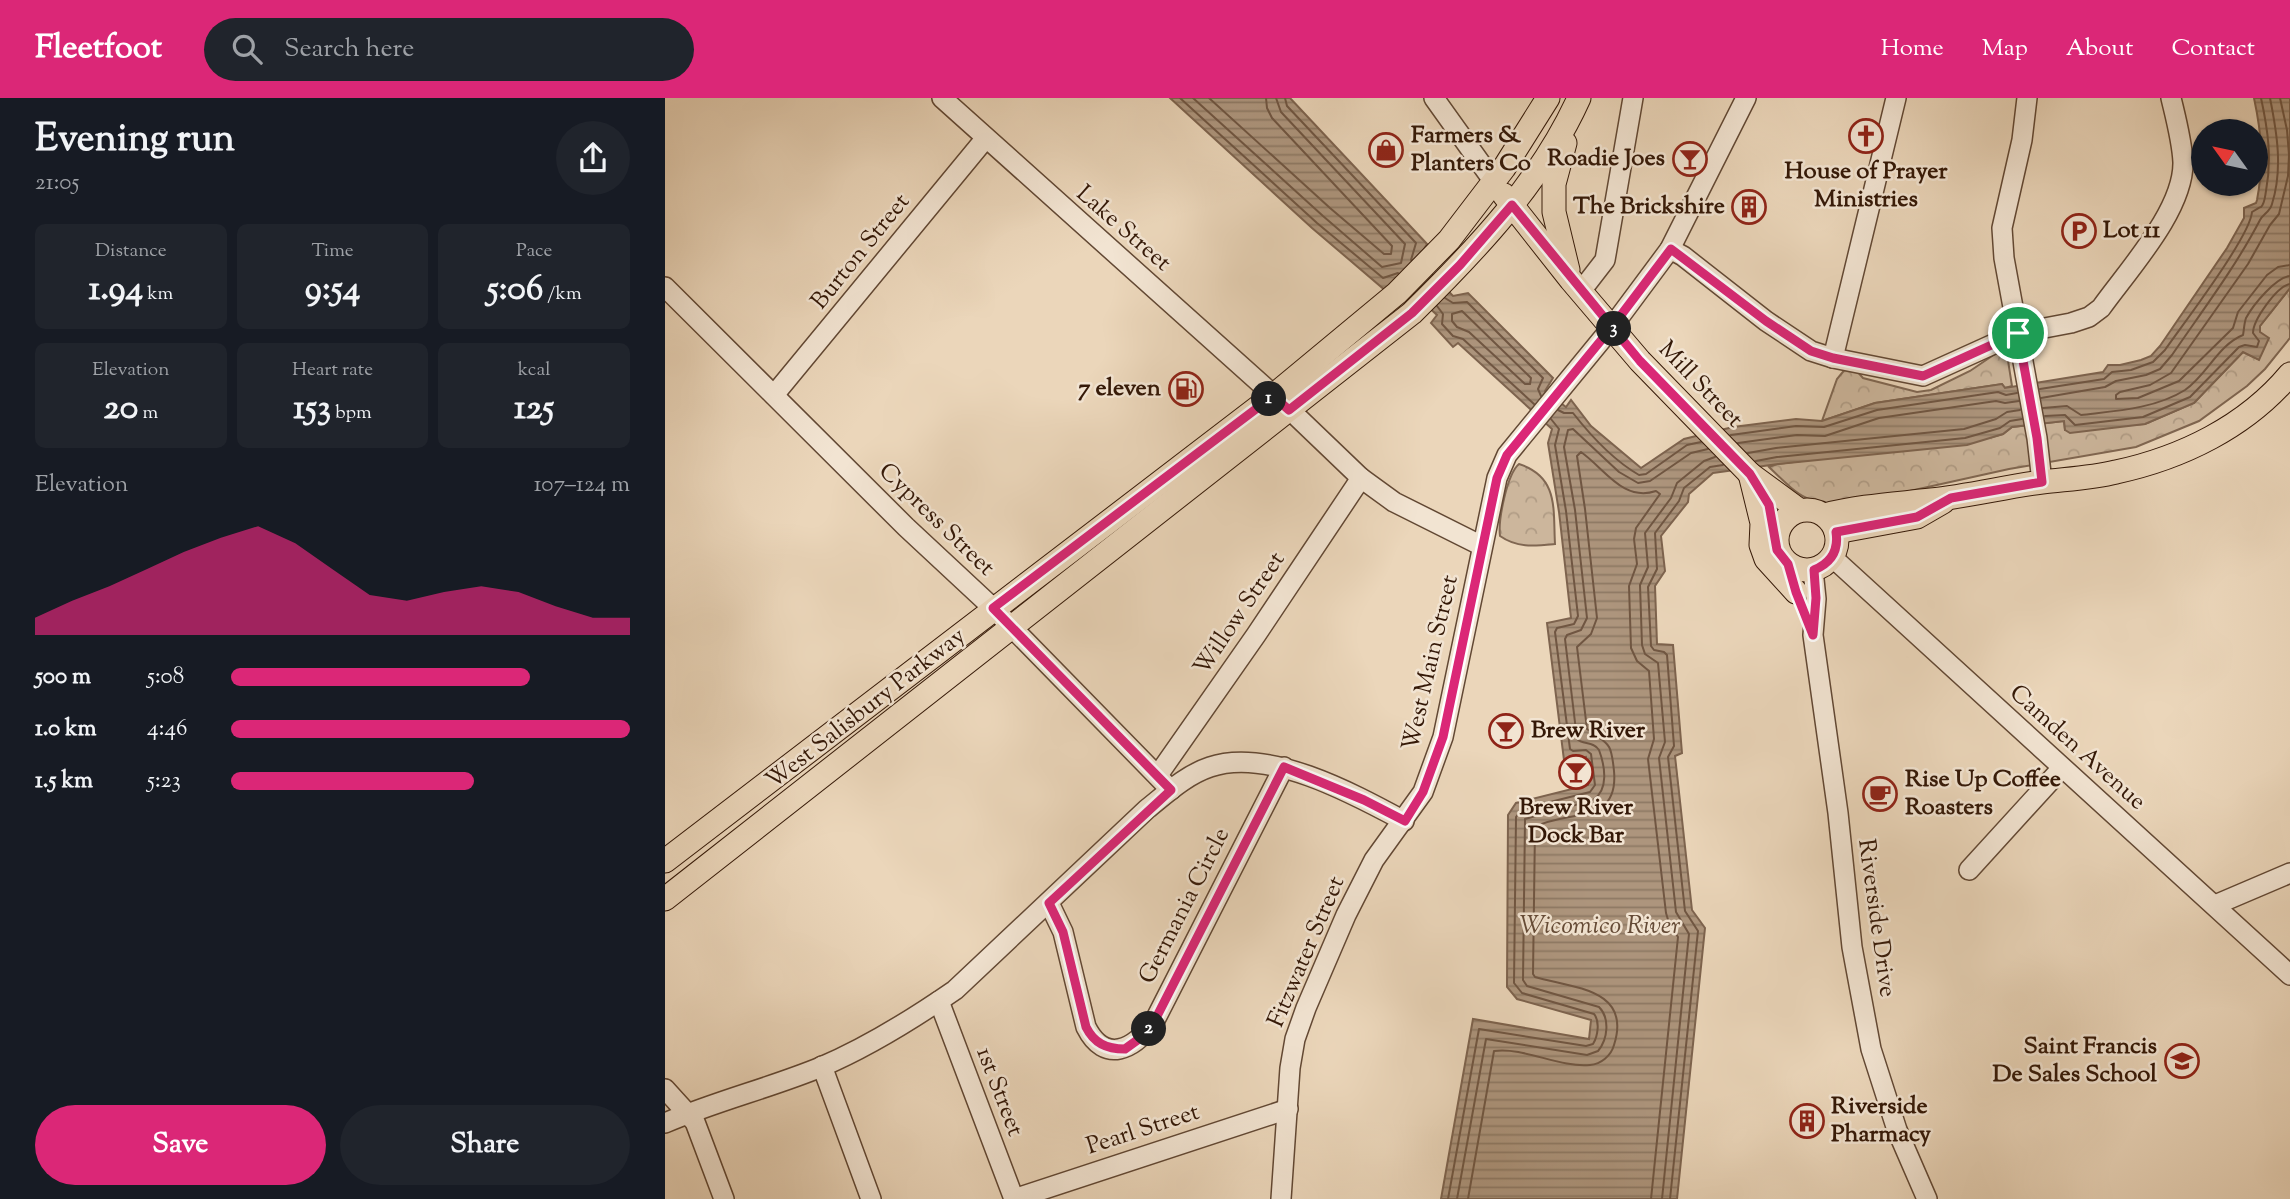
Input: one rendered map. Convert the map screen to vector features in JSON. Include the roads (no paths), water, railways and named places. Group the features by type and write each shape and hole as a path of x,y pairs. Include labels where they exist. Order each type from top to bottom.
{"main road":[{"name":"West Salisbury Parkway","path":"665,899 1012,629 1281,403 1449,240 1494,182 1548,98"},
{"name":"West Salisbury Parkway","path":"665,860 993,608 1412,313 1460,265 1512,205 1545,162 1575,106"},
{"path":"1575,106 1554,184 1554,212 1576,286"},
{"name":"Mill Street","path":"1494,182 1576,286 1640,361 1748,472 1799,510"},
{"path":"1831,524 1917,517 1951,498 2115,472 2181,453 2240,420 2290,374"},
{"name":"Mill Street","path":"1748,472 1769,505 1776,541"},
{"path":"1748,472 1762,523 1761,545 1766,559 1796,592"},
{"path":"1799,510 1817,511 1831,524 1837,541 1823,563 1804,570 1788,564 1777,550 1776,541 1782,522 1790,514 1799,510"}],"street":[{"name":"Lake Street","path":"942,98 1361,478 1394,502 1482,546"},
{"name":"Mill Street","path":"1434,98 1494,182"},
{"path":"1576,286 1605,260 1633,98"},
{"name":"West Main Street","path":"1405,821 1423,792 1443,737 1497,478 1507,455 1612,327 1671,249 1746,98"},
{"path":"1833,358 1896,98"},
{"path":"2027,98 2022,140 2002,228 2004,258 2037,438 2042,482"},
{"path":"1671,249 1766,321 1811,351 1923,376 2018,333 2071,323 2101,307 2164,222 2178,192 2183,165 2180,136 2171,98"},
{"name":"Burton Street","path":"774,395 985,139"},
{"name":"Cypress Street","path":"665,287 906,527 993,608 1164,783"},
{"name":"Willow Street","path":"1164,783 1256,635 1361,478"},
{"name":"Riverside Drive","path":"1823,563 1816,598 1813,635 1838,813 1852,947 1871,1049 1897,1130 1927,1199"},
{"name":"Camden Avenue","path":"1823,563 2062,768 2290,975"},
{"name":"Riverside Drive","path":"1788,564 1813,635"},
{"path":"665,1123 822,1066 939,1001 955,990 1049,903 1164,783 1181,782 1211,767 1238,761 1263,763 1284,767 1364,800 1405,821"},
{"name":"Germania Circle","path":"1049,903 1063,932 1086,1027 1092,1039 1114,1049 1131,1046 1154,1022 1284,767"},
{"path":"1969,870 2062,768"},
{"name":"Fitzwater Street","path":"1281,1199 1294,1049 1306,1008 1346,915 1374,860 1405,821"},
{"path":"2215,905 2290,873"},
{"name":"1st Street","path":"939,1001 1014,1199"},
{"path":"822,1066 871,1199"},
{"path":"665,1090 695,1122 724,1199"},
{"name":"Pearl Street","path":"1014,1199 1288,1109"}],"water":[{"name":"Wicomico River","path":"1170,98 1290,98 1427,244 1418,259 1453,296 1468,293 1553,378 1545,391 1566,407 1571,400 1591,426 1641,468 1684,439 1733,427 1796,419 1822,421 1875,403 2002,384 2005,388 2103,372 2108,365 2120,365 2151,356 2227,248 2244,218 2244,208 2256,203 2257,196 2268,196 2268,119 2258,119 2254,98 2290,98 2290,288 2260,326 2260,332 2269,338 2259,360 2243,352 2194,403 2145,424 2070,433 2065,430 2064,421 2012,427 2003,434 1967,445 1713,473 1689,494 1688,502 1661,536 1665,571 1655,586 1657,644 1673,645 1682,753 1675,756 1692,910 1705,928 1677,1199 1441,1199 1473,1019 1589,1039 1591,1020 1517,999 1507,987 1508,815 1516,803 1588,785 1586,757 1564,760 1547,623 1571,618 1548,443 1552,429 1458,343 1453,347 1431,323 1437,315 1397,279 1386,291 1312,228"}],"place":[{"name":"House of Prayer Ministries","path":"1866,136"},
{"name":"Farmers & Planters Co","path":"1386,150"},
{"name":"Roadie Joes","path":"1690,159"},
{"name":"The Brickshire","path":"1749,207"},
{"name":"Lot 11","path":"2079,231"},
{"name":"7 eleven","path":"1186,389"},
{"name":"Brew River","path":"1506,731"},
{"name":"Brew River Dock Bar","path":"1576,772"},
{"name":"Rise Up Coffee Roasters","path":"1880,794"},
{"name":"Saint Francis De Sales School","path":"2182,1061"},
{"name":"Riverside Pharmacy","path":"1807,1121"}]}
